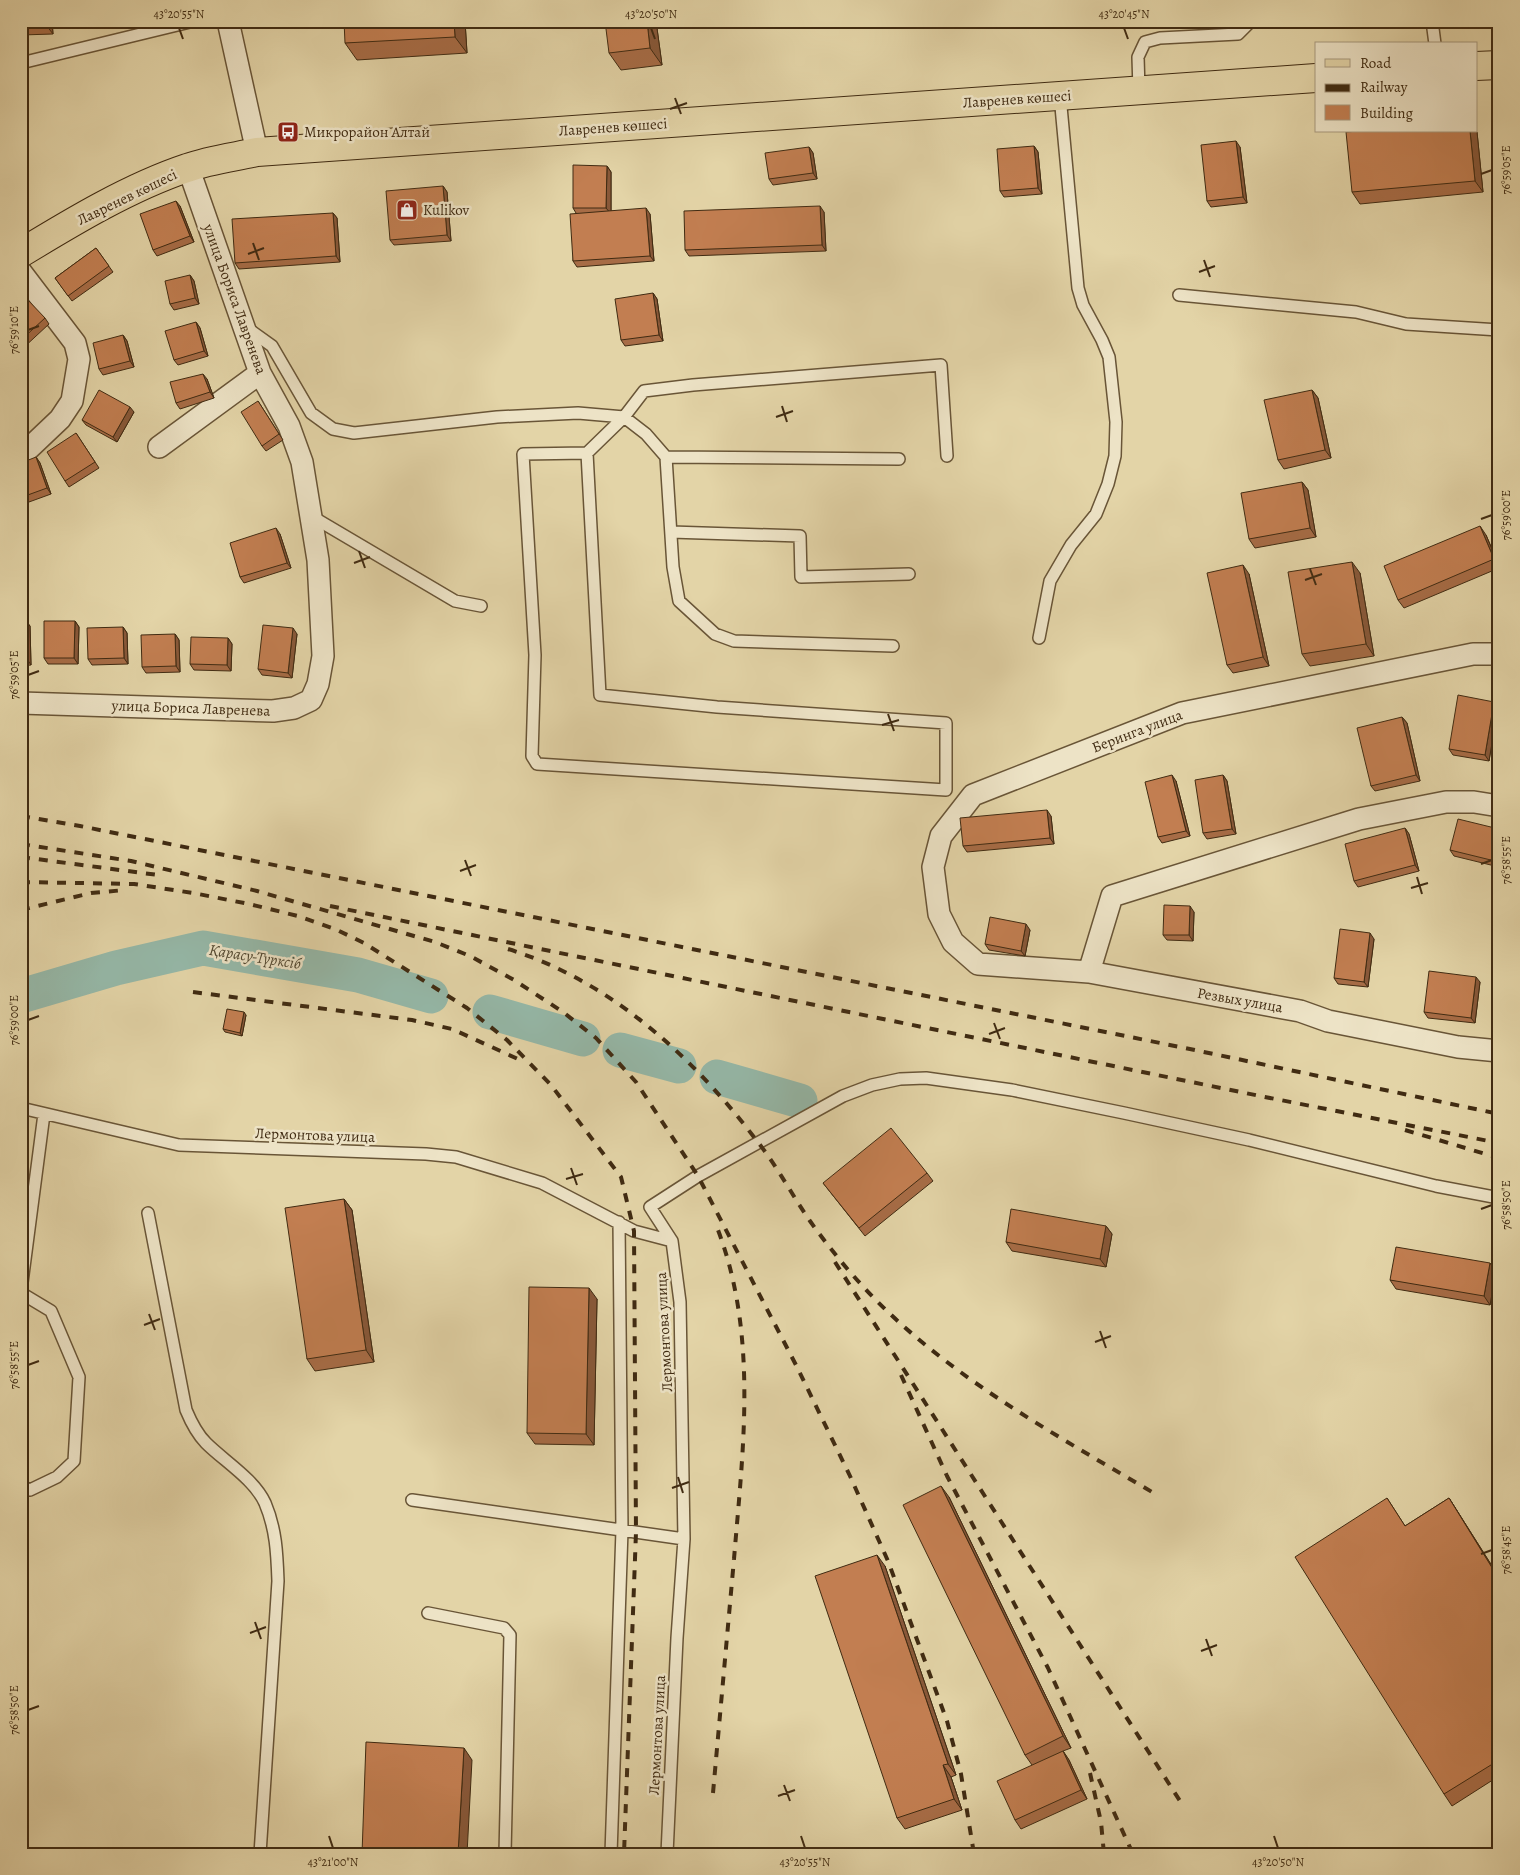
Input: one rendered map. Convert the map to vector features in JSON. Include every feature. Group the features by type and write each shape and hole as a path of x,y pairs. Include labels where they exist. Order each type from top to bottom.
{"main road":[{"path":"1478,66 1499,65"},
{"name":"Лавренев көшесі","path":"21,253 141,187 188,168 257,152 1315,78"}],"street":[{"path":"228,21 257,152"},
{"name":"улица Бориса Лавренева","path":"21,703 273,711 294,708 311,700 318,684 323,656 318,560 302,462 289,426 260,373 188,168"},
{"path":"21,272 75,343 79,359 72,401 60,419 21,456"},
{"path":"159,447 260,373"},
{"name":"Беринга улица","path":"978,964 954,942 939,914 933,867 940,836 973,795 1182,713 1473,654 1499,654"},
{"path":"1089,972 1112,896 1359,819 1446,802 1474,802 1499,806"},
{"name":"Резвых улица","path":"978,964 1089,972 1300,1011 1328,1021 1448,1045 1499,1051"}],"lane":[{"path":"21,63 194,21"},
{"path":"1139,90 1138,57 1145,42 1160,38 1238,34 1248,24 1248,21"},
{"path":"1432,21 1434,42"},
{"path":"1038,638 1050,582 1071,545 1096,514 1108,484 1116,456 1116,422 1109,357 1083,305 1078,288 1060,96"},
{"path":"1178,295 1356,312 1406,324 1499,330"},
{"path":"243,326 272,346 311,412 333,429 354,434 497,417 578,412 624,416 646,434 666,457 672,567 679,601 715,634 734,641 893,646"},
{"path":"587,454 600,695 717,707 946,723 946,790 537,764 532,756 535,655 523,454 587,454 624,416 644,391 693,384 941,365 946,456"},
{"path":"666,457 899,459"},
{"path":"310,516 455,601 481,606"},
{"path":"671,532 800,536 801,577 909,574"},
{"path":"672,1241 650,1208 698,1176 843,1096 872,1085 900,1079 926,1078 1012,1090 1249,1140 1436,1186 1499,1198"},
{"name":"Лермонтова улица","path":"21,1108 179,1145 426,1154 456,1157 542,1183 634,1231 672,1241 680,1302 684,1539 677,1638 667,1854"},
{"path":"21,1486 30,1490 57,1477 74,1461 79,1378 51,1311 21,1291 44,1114"},
{"path":"148,1213 186,1410 204,1442 247,1480 264,1501 276,1536 278,1581 260,1854"},
{"path":"611,1854 622,1530 619,1222"},
{"path":"412,1500 684,1539"},
{"path":"428,1613 504,1628 510,1635 505,1854"}],"building":[{"path":"344,21 454,21 455,37 345,43"},
{"path":"605,21 647,21 650,48 609,53"},
{"path":"1346,132 1470,132 1475,181 1352,192"},
{"path":"1236,141 1243,197 1207,201 1201,145"},
{"path":"1034,146 1038,188 1000,191 997,149"},
{"path":"809,147 813,173 769,179 765,153"},
{"path":"573,165 607,166 606,208 573,208"},
{"path":"443,186 447,235 390,240 386,191"},
{"path":"176,201 190,236 153,250 140,214"},
{"path":"820,206 822,245 685,250 684,211"},
{"path":"646,208 650,256 573,261 570,214"},
{"path":"333,213 336,256 235,263 232,219"},
{"path":"96,248 109,266 68,296 55,278"},
{"path":"190,275 195,298 170,304 165,281"},
{"path":"653,293 659,335 621,340 615,299"},
{"path":"27,299 45,318 21,340 21,305"},
{"path":"196,322 204,351 174,360 165,331"},
{"path":"123,335 130,361 99,369 93,343"},
{"path":"203,374 210,392 176,403 170,382"},
{"path":"99,390 130,407 113,437 82,420"},
{"path":"1312,390 1325,450 1278,460 1264,400"},
{"path":"258,401 279,434 262,446 241,412"},
{"path":"76,433 95,462 65,481 47,452"},
{"path":"36,457 47,488 25,496 21,486 21,463"},
{"path":"1302,482 1310,528 1249,539 1241,493"},
{"path":"1480,526 1494,559 1398,600 1384,566"},
{"path":"276,528 287,563 240,577 230,543"},
{"path":"1352,562 1366,644 1302,654 1288,572"},
{"path":"1243,565 1263,657 1227,665 1207,573"},
{"path":"21,621 26,621 27,659 21,660"},
{"path":"44,621 75,621 74,658 44,658"},
{"path":"263,625 293,628 288,673 258,669"},
{"path":"123,627 124,658 88,659 87,628"},
{"path":"175,634 176,666 142,667 141,635"},
{"path":"191,637 228,638 227,665 190,664"},
{"path":"1458,695 1494,702 1485,755 1449,749"},
{"path":"1402,717 1416,775 1371,786 1357,728"},
{"path":"1172,775 1186,831 1158,837 1145,782"},
{"path":"1223,775 1232,829 1203,833 1195,780"},
{"path":"1047,810 1050,838 963,846 960,818"},
{"path":"1458,819 1499,829 1499,862 1450,850"},
{"path":"1405,828 1415,865 1354,881 1345,844"},
{"path":"1164,905 1190,906 1189,935 1163,935"},
{"path":"990,917 1026,924 1021,951 985,944"},
{"path":"1340,929 1370,933 1364,982 1334,978"},
{"path":"1429,971 1476,977 1471,1018 1424,1012"},
{"path":"227,1009 244,1012 240,1033 223,1029"},
{"path":"891,1128 927,1173 859,1228 823,1183"},
{"path":"344,1199 366,1350 307,1359 285,1208"},
{"path":"1011,1209 1106,1226 1100,1259 1006,1242"},
{"path":"1396,1247 1490,1263 1484,1296 1390,1280"},
{"path":"529,1287 589,1288 586,1434 527,1433"},
{"path":"941,1486 1063,1736 1025,1755 903,1505"},
{"path":"1387,1498 1405,1526 1449,1498 1499,1579 1499,1760 1444,1794 1295,1557"},
{"path":"877,1555 948,1764 943,1765 954,1799 897,1818 815,1576"},
{"path":"366,1742 464,1748 458,1854 362,1854"},
{"path":"1063,1751 1081,1790 1015,1820 997,1781"}],"waterway":[{"name":"Қарасу-Түрксіб","path":"21,996 116,968 203,948 358,975 431,996"},
{"name":"Қарасу-Түрксіб","path":"490,1012 583,1039"},
{"name":"Қарасу-Түрксіб","path":"620,1050 679,1066"},
{"name":"Қарасу-Түрксіб","path":"717,1077 800,1101"}],"railway":[{"path":"21,816 80,826 1185,1048 1499,1114"},
{"path":"21,844 131,861 257,891 435,942 470,956 514,980 563,1012 596,1038 636,1082 698,1176 797,1367 850,1476 888,1561 947,1721 961,1774 974,1854"},
{"path":"21,857 158,875"},
{"path":"21,882 134,884 193,893 298,916 335,929 364,943 467,1008 507,1040 551,1085 621,1177 634,1231 636,1532 624,1854"},
{"path":"21,910 91,893 125,890"},
{"path":"330,906 1499,1143"},
{"path":"508,949 546,963 581,981 615,1002 677,1052 706,1080 757,1141 810,1221 846,1267 876,1300 916,1337 948,1363 1016,1410 1157,1495"},
{"path":"193,992 412,1020 452,1029 518,1059 523,1064"},
{"path":"1405,1130 1499,1158"},
{"path":"713,1793 741,1476 744,1393 739,1311 731,1270 718,1230"},
{"path":"835,1262 1180,1801"},
{"path":"901,1375 947,1476 1048,1668 1133,1854"},
{"path":"1090,1773 1101,1822 1104,1854"}],"place":[{"name":"Микрорайон Алтай","path":"288,132"},
{"name":"Kulikov","path":"407,210"}]}
